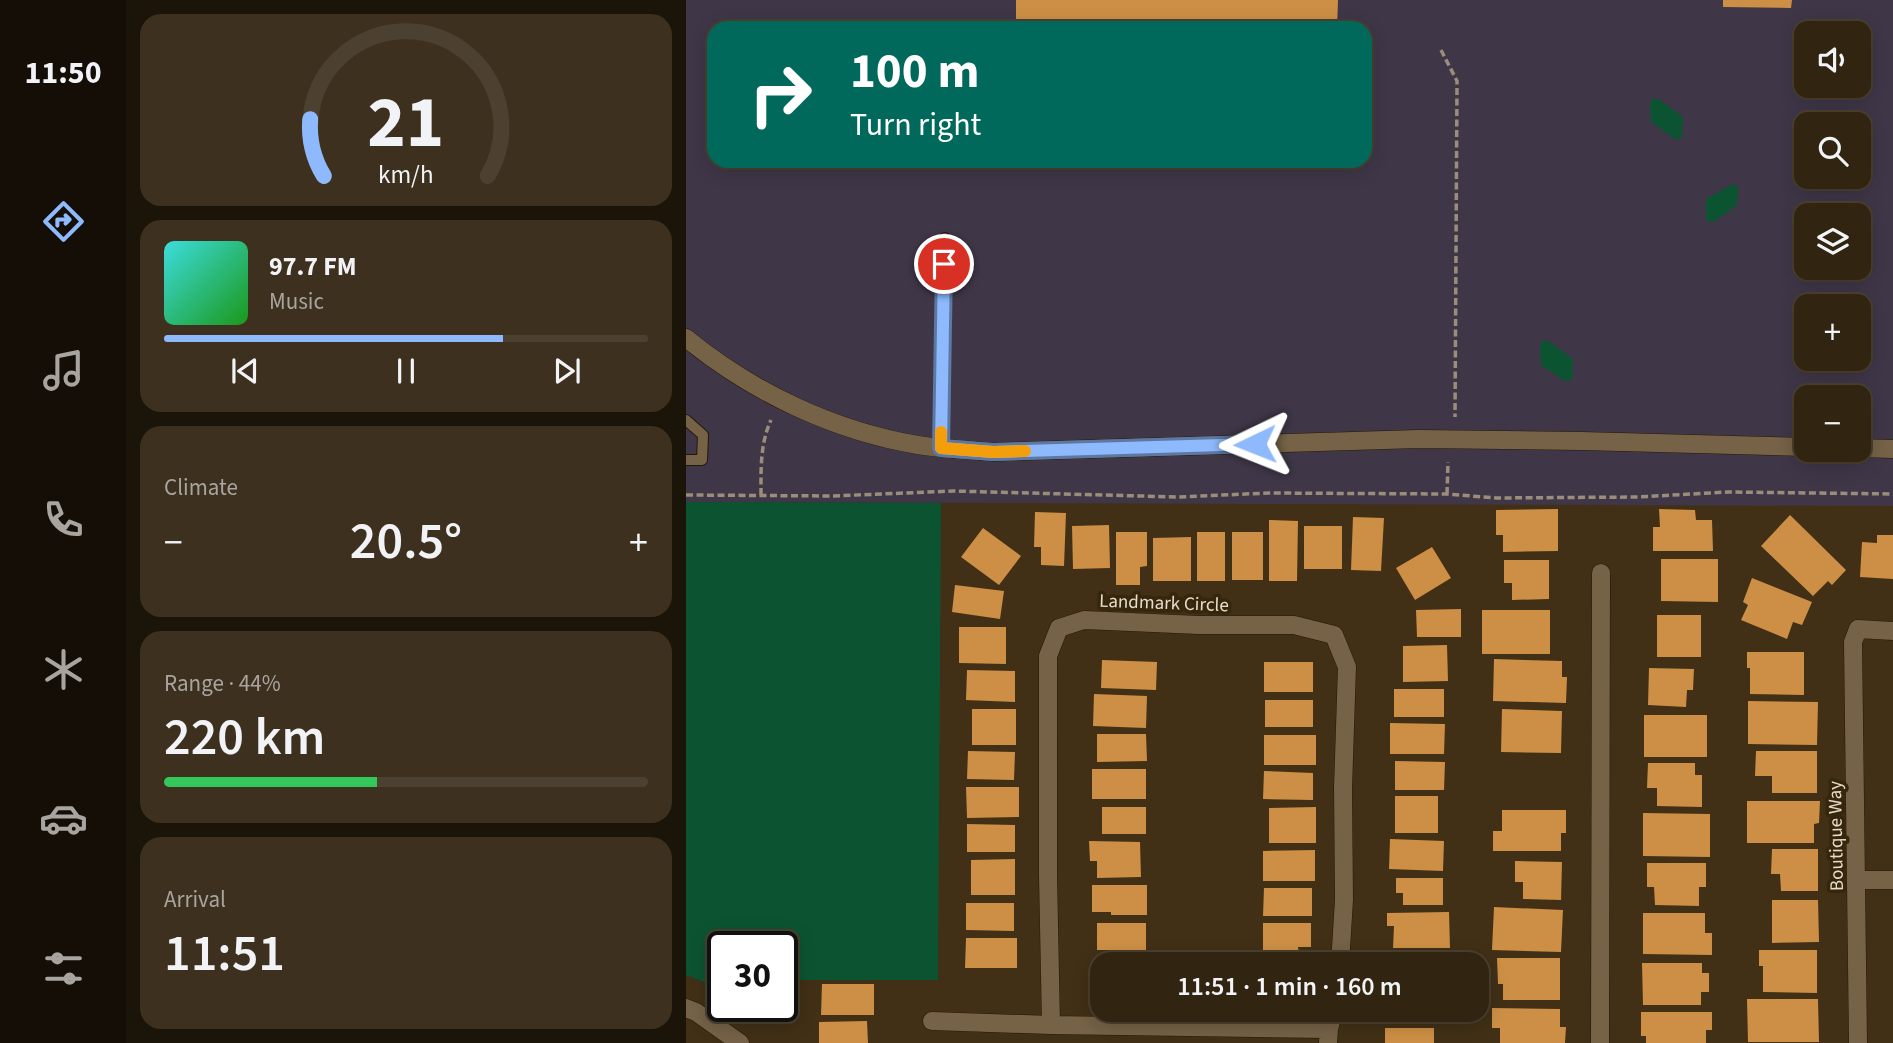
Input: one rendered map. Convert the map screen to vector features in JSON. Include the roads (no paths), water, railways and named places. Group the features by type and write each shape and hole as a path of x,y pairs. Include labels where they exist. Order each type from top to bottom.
{"street":[{"path":"686,339 727,369 803,410 886,438 941,448 993,452 1418,439 1794,447"},
{"path":"1871,448 1893,449"},
{"path":"1601,573 1601,1043"},
{"name":"Landmark Circle","path":"1051,1025 1048,656 1059,628 1084,620 1199,625 1294,625 1334,635 1347,667 1343,788 1344,900 1341,952"},
{"name":"Boutique Way","path":"1858,1043 1853,642 1858,629 1893,631"},
{"path":"1857,880 1893,880"},
{"path":"686,1008 740,1043"},
{"path":"932,1021 1329,1036"}],"lane":[{"path":"941,448 945,238"},
{"path":"686,420 702,435 702,460 686,460"}]}
